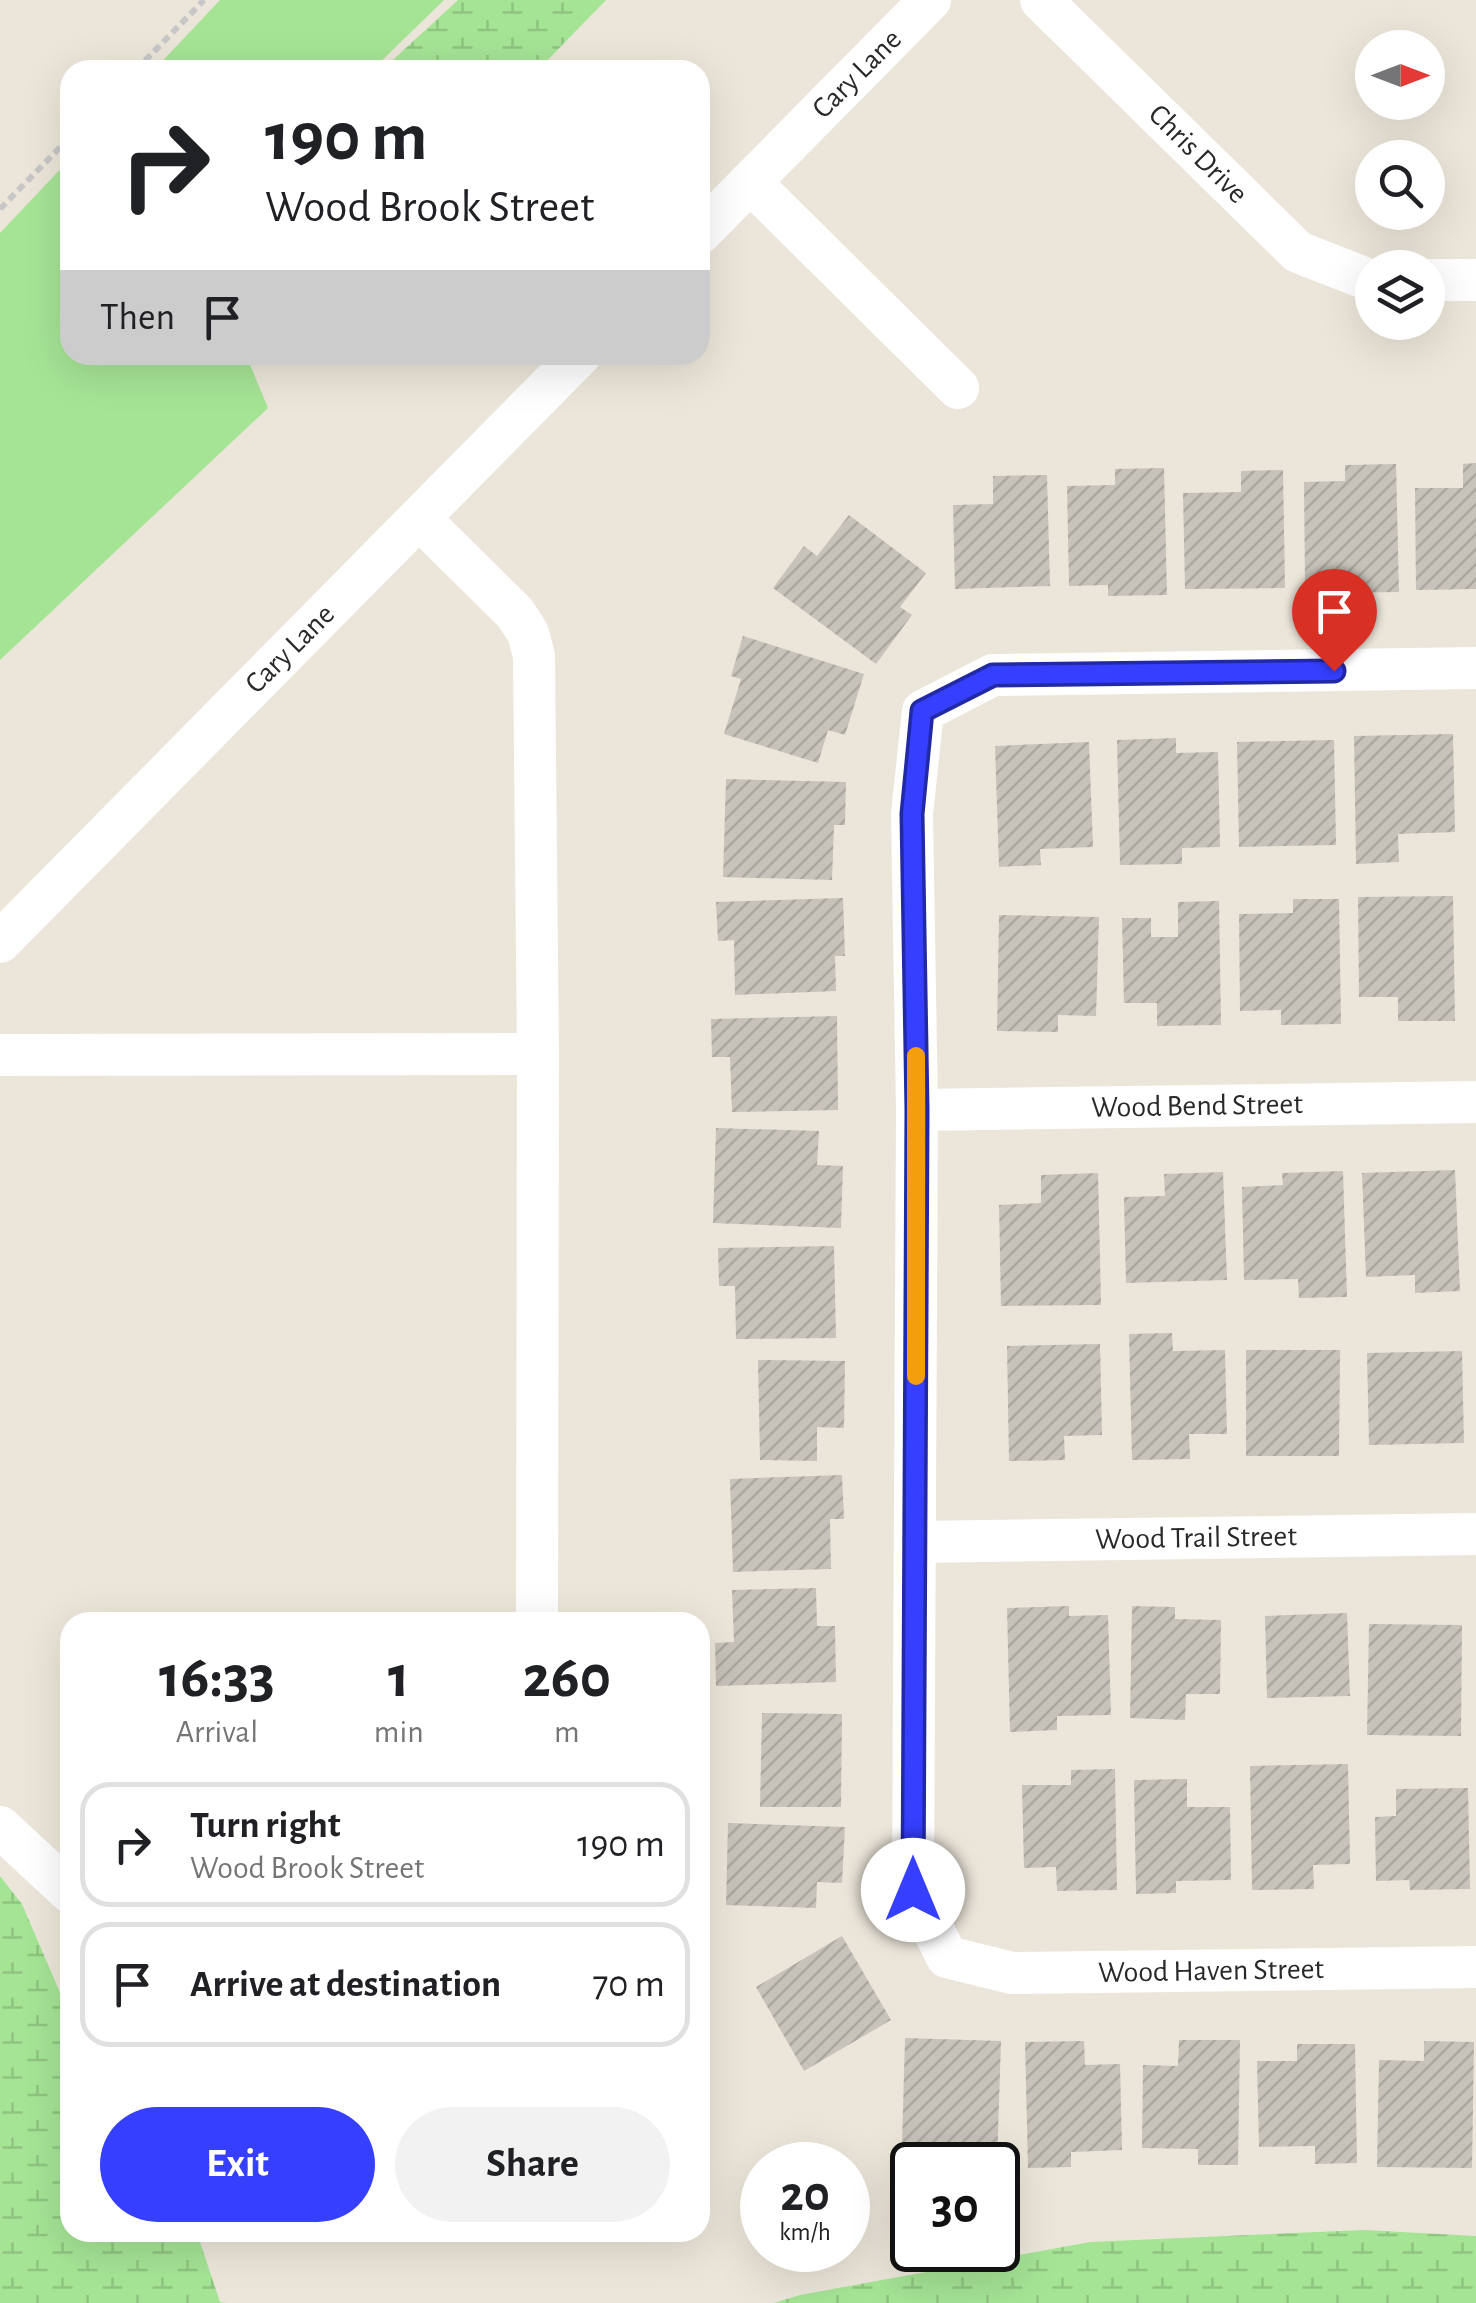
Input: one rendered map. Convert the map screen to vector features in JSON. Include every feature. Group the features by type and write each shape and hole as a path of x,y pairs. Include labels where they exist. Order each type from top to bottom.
{"street":[{"name":"Cary Lane","path":"710,223 930,0"},
{"name":"Chris Drive","path":"1042,0 1298,252 1355,274"},
{"path":"750,182 958,388"},
{"path":"1445,280 1476,280"},
{"name":"Cary Lane","path":"0,942 570,365"},
{"path":"419,518 515,614 528,633 534,656 538,1054 536,1612"},
{"path":"915,1542 917,1110 912,814 922,711 993,675 1476,668"},
{"path":"0,1056 538,1054"},
{"name":"Wood Bend Street","path":"917,1110 1476,1102"},
{"name":"Wood Trail Street","path":"915,1542 1476,1534"},
{"name":"Wood Haven Street","path":"915,1542 913,1890 947,1956 1012,1973 1476,1968"},
{"path":"0,1827 60,1883"}],"path":[{"path":"146,60 204,0"},
{"path":"0,210 60,148"}],"green space":[{"path":"220,0 444,0 382,60 163,60"},
{"path":"458,0 606,0 548,60 393,60"},
{"path":"60,170 60,365 250,365 268,408 0,660 0,233"},
{"path":"0,1876 22,1904 60,1993 60,2242 200,2242 220,2302 226,2303 0,2303"},
{"path":"1364,2230 1476,2236 1476,2303 774,2303 926,2272 1020,2272 1020,2255 1090,2242"}],"building":[{"path":"1476,463 1476,589 1416,590 1415,488 1463,488 1463,464"},
{"path":"1396,464 1399,592 1342,593 1341,582 1305,583 1304,482 1345,481 1345,465"},
{"path":"1164,468 1167,595 1108,596 1108,585 1069,586 1067,486 1115,485 1115,469"},
{"path":"1283,470 1285,588 1185,589 1183,493 1241,492 1241,471"},
{"path":"1047,475 1050,586 955,589 953,505 993,504 993,476"},
{"path":"849,515 926,573 900,607 912,615 876,664 773,588 804,546 817,556"},
{"path":"743,636 864,674 845,735 828,730 818,763 724,734 741,679 731,676"},
{"path":"1453,734 1455,832 1398,834 1399,862 1356,864 1354,736"},
{"path":"1176,738 1176,753 1218,752 1220,847 1182,848 1182,864 1120,865 1117,740"},
{"path":"1334,740 1336,845 1239,847 1237,742"},
{"path":"1089,742 1093,847 1040,849 1041,865 999,867 995,746"},
{"path":"726,779 846,782 845,825 834,825 832,880 723,877"},
{"path":"1453,896 1455,1021 1398,1021 1398,997 1359,997 1358,897"},
{"path":"843,898 845,956 835,956 836,991 735,995 734,940 718,941 716,902"},
{"path":"1293,899 1339,899 1341,1024 1281,1025 1281,1010 1240,1011 1239,914 1293,913"},
{"path":"1219,901 1221,1025 1157,1026 1157,1003 1124,1003 1122,918 1151,918 1151,937 1178,937 1178,902"},
{"path":"999,915 1099,917 1096,1016 1058,1015 1058,1032 997,1031"},
{"path":"837,1016 838,1110 732,1112 730,1057 712,1057 711,1019"},
{"path":"716,1128 819,1131 817,1165 843,1166 841,1228 713,1223"},
{"path":"1455,1170 1460,1291 1415,1293 1415,1275 1366,1277 1362,1173"},
{"path":"1343,1171 1347,1297 1299,1298 1298,1279 1244,1280 1242,1187 1283,1185 1282,1173"},
{"path":"1223,1172 1227,1280 1126,1283 1124,1197 1165,1196 1164,1174"},
{"path":"1098,1173 1101,1305 1001,1306 999,1205 1041,1203 1041,1175"},
{"path":"834,1246 836,1338 736,1339 735,1286 719,1286 718,1248"},
{"path":"1172,1333 1173,1351 1225,1350 1227,1434 1189,1434 1190,1459 1132,1460 1129,1334"},
{"path":"1100,1344 1102,1435 1064,1436 1065,1460 1009,1461 1007,1346"},
{"path":"1246,1350 1340,1350 1339,1456 1246,1456"},
{"path":"1462,1351 1464,1443 1369,1445 1367,1353"},
{"path":"758,1360 845,1361 844,1428 817,1427 817,1461 760,1460"},
{"path":"842,1475 844,1519 830,1519 831,1569 733,1572 730,1479"},
{"path":"816,1588 817,1626 835,1626 836,1682 716,1686 715,1643 734,1642 732,1590"},
{"path":"1069,1606 1069,1616 1108,1615 1111,1715 1057,1716 1057,1730 1010,1732 1007,1608"},
{"path":"1132,1606 1175,1607 1175,1619 1221,1620 1220,1694 1186,1694 1185,1720 1130,1718"},
{"path":"1347,1613 1350,1696 1267,1698 1265,1616"},
{"path":"1369,1624 1462,1625 1461,1736 1367,1735"},
{"path":"762,1713 842,1714 841,1807 760,1807"},
{"path":"1348,1764 1350,1864 1313,1865 1314,1889 1252,1890 1250,1766"},
{"path":"1115,1769 1117,1890 1057,1891 1056,1867 1024,1868 1022,1785 1071,1785 1071,1770"},
{"path":"1187,1779 1187,1807 1230,1807 1231,1880 1176,1881 1176,1893 1136,1894 1134,1780"},
{"path":"1468,1788 1470,1889 1410,1890 1409,1880 1376,1881 1375,1817 1396,1816 1396,1789"},
{"path":"728,1823 845,1827 842,1883 817,1882 816,1908 726,1905"},
{"path":"842,1936 891,2020 804,2071 756,1987"},
{"path":"905,2038 1001,2041 998,2142 902,2142"},
{"path":"1179,2040 1240,2040 1238,2165 1198,2165 1198,2149 1142,2148 1143,2065 1178,2066"},
{"path":"1084,2041 1085,2065 1120,2064 1122,2150 1071,2152 1071,2167 1028,2168 1025,2042"},
{"path":"1424,2041 1474,2042 1472,2168 1377,2167 1379,2060 1424,2061"},
{"path":"1297,2044 1355,2044 1357,2163 1315,2164 1315,2146 1259,2147 1257,2061 1297,2061"}],"slow traffic":[{"path":"916,1056 916,1376"}],"route":[{"path":"913,1890 917,1110 912,814 922,711 993,675 1334,671"}]}
